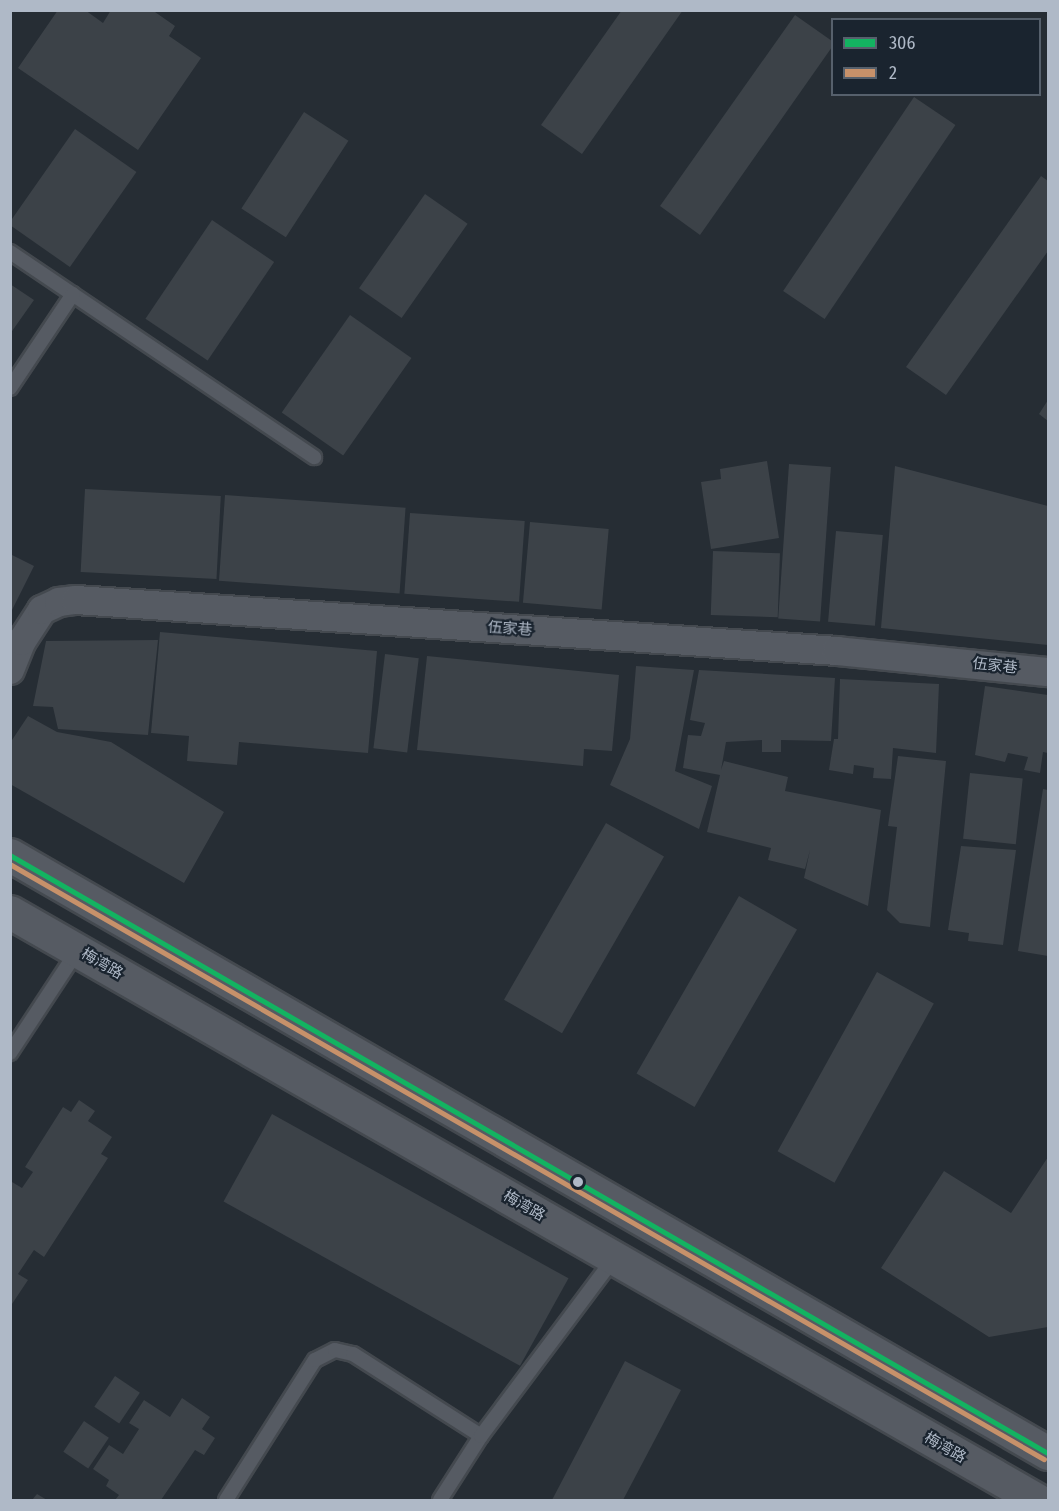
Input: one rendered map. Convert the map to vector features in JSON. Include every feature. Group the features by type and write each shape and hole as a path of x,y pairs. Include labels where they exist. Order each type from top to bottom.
{"street":[{"name":"伍家巷","path":"10,670 22,641 42,610 76,600 825,650 1048,672"},
{"path":"10,855 1048,1453"},
{"name":"梅湾路","path":"10,912 1037,1500"}],"lane":[{"path":"10,252 314,457"},
{"path":"10,388 73,294"},
{"path":"10,1053 78,950"},
{"path":"440,1500 481,1436 614,1258"},
{"path":"226,1500 315,1360 335,1350 353,1354 481,1436"}],"building":[{"path":"58,10 85,10 103,23 111,10 155,12 175,26 169,36 201,58 138,150 18,68"},
{"path":"622,10 683,10 582,154 541,125"},
{"path":"795,15 831,40 831,48 700,235 660,206"},
{"path":"914,97 955,125 825,319 783,291"},
{"path":"304,112 348,141 286,237 241,208"},
{"path":"75,129 136,172 70,267 10,225 10,222"},
{"path":"1041,176 1048,181 1048,251 946,395 906,367"},
{"path":"425,194 468,224 402,318 359,288"},
{"path":"212,220 274,262 208,361 145,319"},
{"path":"10,284 34,300 10,334"},
{"path":"350,315 411,358 343,455 282,412"},
{"path":"1048,400 1048,421 1039,414"},
{"path":"767,461 779,538 711,549 701,482 721,479 720,469"},
{"path":"789,464 831,467 820,622 778,619"},
{"path":"895,466 1048,506 1048,645 881,628"},
{"path":"85,489 221,496 216,579 81,572"},
{"path":"225,495 406,508 400,593 219,581"},
{"path":"410,513 525,521 519,602 404,594"},
{"path":"530,522 609,529 602,610 523,603"},
{"path":"836,531 883,535 875,626 828,622"},
{"path":"713,551 780,553 778,617 711,615"},
{"path":"10,554 34,566 10,614"},
{"path":"160,632 377,651 368,753 239,742 237,765 187,761 189,736 151,733"},
{"path":"158,640 148,735 58,729 53,707 33,706 46,641"},
{"path":"385,654 419,658 407,752 373,748"},
{"path":"427,656 619,675 612,751 584,749 583,766 417,750"},
{"path":"636,666 694,670 675,771 712,786 699,829 610,785 630,739"},
{"path":"699,670 835,678 831,741 781,740 781,752 762,752 762,740 726,742 721,770 724,761 788,777 785,791 881,810 868,906 804,878 810,850 805,869 768,860 771,848 707,832 720,775 683,768 688,735 701,736 705,723 690,720"},
{"path":"840,679 939,684 936,753 893,748 891,779 873,778 874,768 854,765 853,774 829,770 834,739 838,739"},
{"path":"985,686 1048,695 1048,753 1043,752 1040,773 1024,770 1028,757 1008,753 1005,762 975,755"},
{"path":"28,716 57,732 111,742 224,812 184,883 10,784 10,743"},
{"path":"898,756 946,761 930,927 900,923 887,910 897,827 888,826"},
{"path":"970,773 1023,779 1016,844 963,839"},
{"path":"1043,789 1048,790 1048,956 1018,951"},
{"path":"606,823 664,856 562,1033 504,1000"},
{"path":"961,846 1016,850 1003,945 968,941 969,933 948,930"},
{"path":"739,896 797,930 695,1107 637,1074"},
{"path":"877,972 934,1004 834,1183 778,1151"},
{"path":"79,1100 95,1111 88,1121 112,1137 101,1154 108,1158 44,1257 34,1250 18,1274 28,1280 10,1307 10,1184 12,1182 22,1188 33,1172 25,1167 63,1107 71,1112"},
{"path":"272,1114 568,1278 520,1366 224,1201"},
{"path":"1048,1157 1048,1327 989,1337 881,1268 944,1171 1011,1213"},
{"path":"625,1361 681,1390 623,1500 552,1500"},
{"path":"115,1376 140,1393 119,1423 94,1407"},
{"path":"182,1398 210,1417 202,1429 215,1438 204,1455 195,1450 161,1500 115,1500 119,1495 106,1486 109,1480 93,1469 109,1445 123,1454 139,1429 129,1423 144,1400 170,1417"},
{"path":"84,1421 109,1438 88,1468 63,1452"},
{"path":"37,1494 47,1500 32,1500"}],"transit line":[{"name":"306","path":"10,855 1048,1453"},
{"name":"2","path":"10,864 1044,1459"}]}
